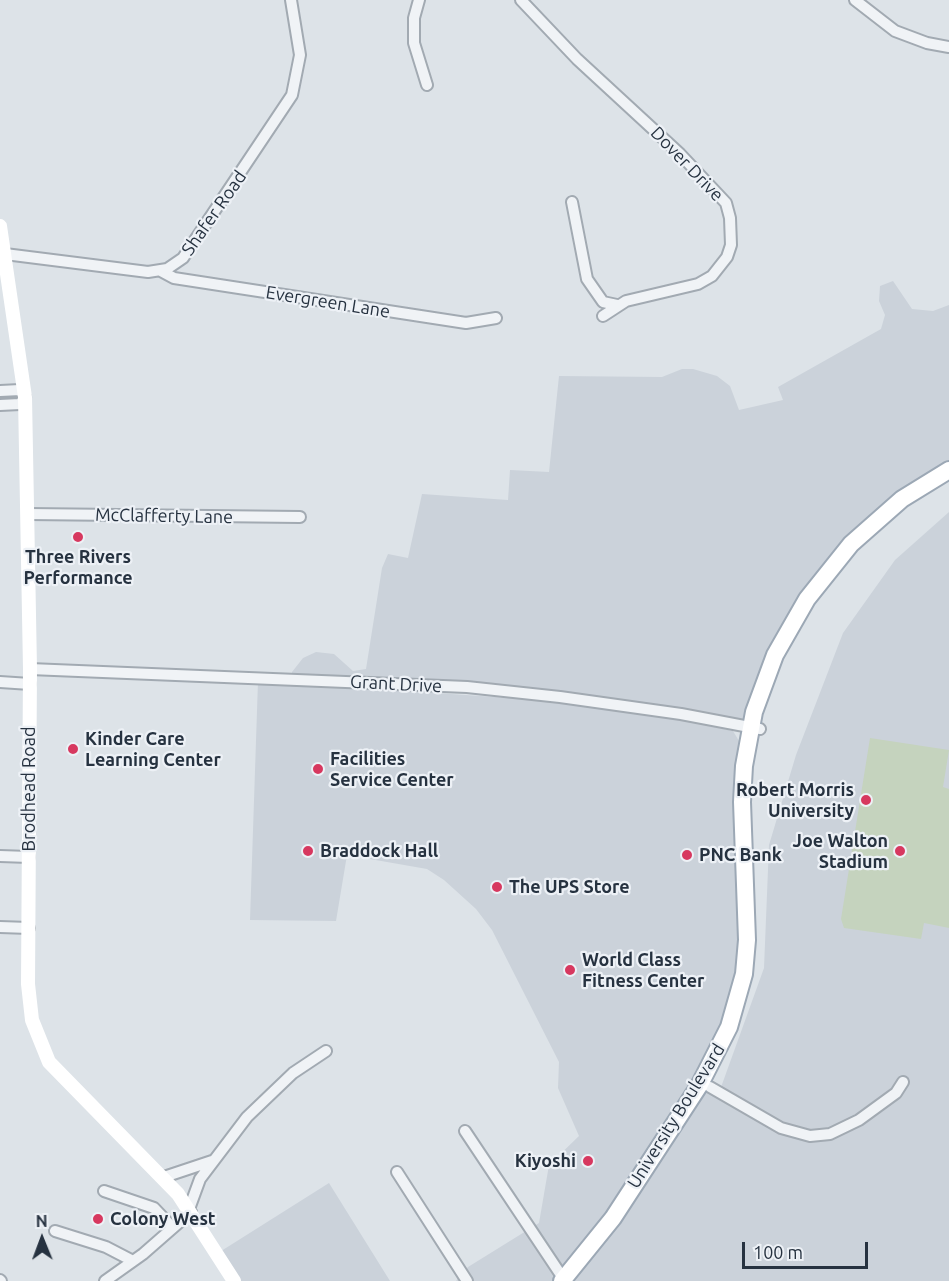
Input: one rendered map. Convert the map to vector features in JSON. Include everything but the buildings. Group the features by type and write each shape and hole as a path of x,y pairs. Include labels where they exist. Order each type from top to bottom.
{"main road":[{"name":"Brodhead Road","path":"0,226 25,397 30,669 29,1010 42,1049 65,1079 164,1177 190,1210 234,1281"},
{"name":"University Boulevard","path":"567,1281 600,1236 707,1072 729,1027 740,991 746,955 742,802 744,766 775,655 796,616 821,579 851,544 885,512 949,470"},
{"name":"University Boulevard","path":"567,1281 612,1236 710,1087 740,1027 753,975 757,920 752,788 755,728 789,648 828,585 882,528 922,497 949,481"}],"street":[{"name":"Shafer Road","path":"161,271 175,264 190,250 292,95 300,55 291,0"},
{"path":"419,0 414,18 414,43 427,85"},
{"name":"Dover Drive","path":"521,0 553,35 680,154 726,202 730,218 731,245 727,257 712,276 698,284 617,305"},
{"path":"855,0 895,31 927,43 949,47"},
{"path":"572,202 587,279 603,302 617,305"},
{"path":"5,254 135,271 161,271"},
{"name":"Evergreen Lane","path":"161,271 174,278 466,323 496,318"},
{"path":"603,316 617,305"},
{"path":"0,391 20,390 25,397 20,404 0,405"},
{"name":"McClafferty Lane","path":"28,514 300,517"},
{"name":"Grant Drive","path":"30,669 268,677 510,691 681,714 755,728"},
{"path":"0,682 30,684"},
{"path":"0,856 29,857"},
{"path":"0,927 28,928"},
{"path":"105,1281 133,1261 190,1210 197,1185 213,1160 268,1095 302,1066 327,1051"},
{"path":"710,1087 781,1128 810,1136 830,1134 859,1120 896,1094 903,1082"},
{"path":"465,1131 567,1281"},
{"path":"164,1177 213,1160"},
{"path":"397,1172 467,1281"},
{"path":"104,1191 154,1208 172,1227"},
{"path":"55,1231 106,1247 133,1261"}],"shaded area":[{"path":"893,281 912,309 933,311 949,305 949,470 920,487 807,599 750,727 560,697 292,678 292,672 303,658 316,652 334,654 353,671 366,669 382,568 388,554 408,558 422,494 508,500 510,470 549,472 559,376 662,377 682,369 693,369 717,376 730,386 739,410 783,400 778,387 881,329 885,315 879,301 880,286"},
{"path":"949,512 949,1281 456,1281 468,1267 539,1223 549,1165 579,1136 558,1088 559,1062 492,930 476,909 444,880 427,869 347,855 336,921 250,920 258,681 555,701 678,719 733,731 739,741 734,791 738,959 733,985 703,1079 720,1090 764,968 769,845 796,755 843,633 895,560"},
{"path":"329,1183 390,1281 234,1281 218,1253"}],"green space":[{"name":"Joe Walton Stadium","path":"870,738 949,750 943,787 949,789 949,928 924,923 921,939 844,928 841,919"}],"place":[{"name":"Three Rivers Performance","path":"78,537"},
{"name":"Kinder Care Learning Center","path":"73,749"},
{"name":"Facilities Service Center","path":"318,769"},
{"name":"Robert Morris University","path":"866,800"},
{"name":"Braddock Hall","path":"308,851"},
{"name":"Joe Walton Stadium","path":"900,851"},
{"name":"PNC Bank","path":"687,855"},
{"name":"The UPS Store","path":"497,887"},
{"name":"World Class Fitness Center","path":"570,970"},
{"name":"Kiyoshi","path":"588,1161"},
{"name":"Colony West","path":"98,1219"}]}
